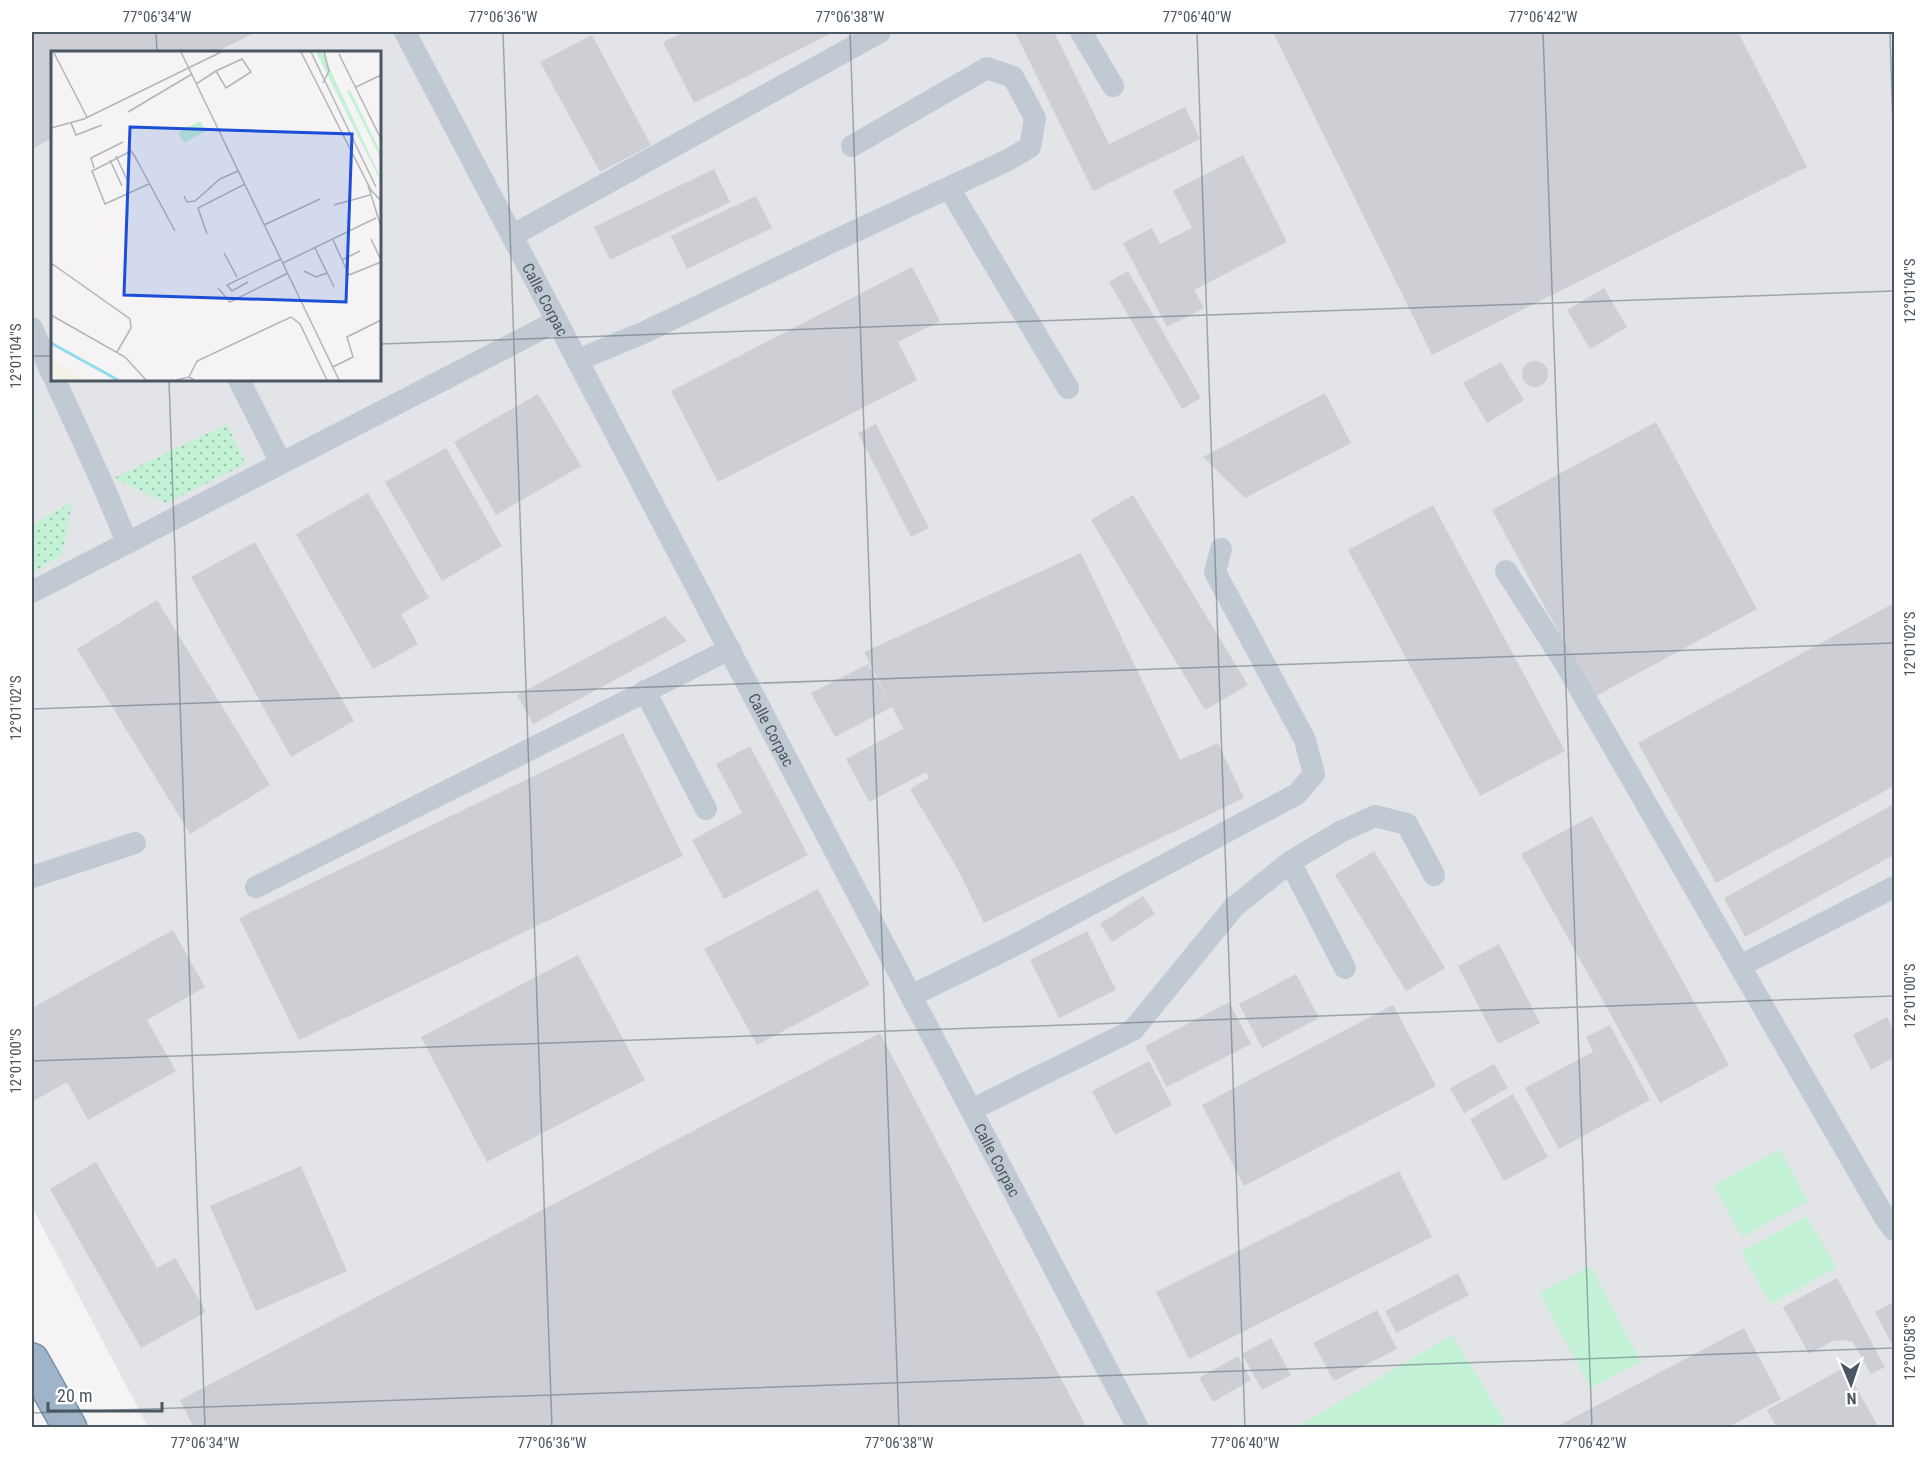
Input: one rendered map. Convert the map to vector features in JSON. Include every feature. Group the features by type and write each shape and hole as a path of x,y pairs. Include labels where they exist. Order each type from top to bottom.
{"highway":[{"path":"32,1360 70,1428"}],"lane":[{"name":"Calle Corpac","path":"405,32 1138,1428"},
{"path":"513,235 880,32"},
{"path":"1081,32 1113,86"},
{"path":"578,360 645,332 1008,160 1030,147 1035,118 1013,77 987,68 852,146"},
{"path":"949,188 1068,388"},
{"path":"32,592 557,321"},
{"path":"32,328 47,375 99,476 127,542"},
{"path":"240,381 281,463"},
{"path":"911,996 1012,946 1297,794 1314,774 1305,740 1215,572 1221,549"},
{"path":"1506,571 1565,663 1716,911 1740,966 1894,1230"},
{"path":"256,887 730,649"},
{"path":"645,691 706,809"},
{"path":"971,1110 1133,1030 1234,907 1290,862 1340,832 1375,816 1407,824 1434,875"},
{"path":"32,877 135,843"},
{"path":"1290,862 1345,968"},
{"path":"1740,966 1894,887"}],"shaded area":[{"path":"32,32 1894,32 1894,1427 148,1427 32,1207"}],"green space":[{"path":"227,424 246,464 166,503 114,478"},
{"path":"72,502 62,555 32,573 32,525"},
{"path":"1779,1149 1808,1201 1742,1237 1714,1186"},
{"path":"1807,1216 1836,1268 1770,1304 1741,1252"},
{"path":"1590,1266 1641,1361 1591,1388 1539,1293"},
{"path":"1452,1335 1505,1422 1495,1428 1297,1427"}],"building":[{"path":"32,32 256,32 218,51 51,51 51,139 32,149"},
{"path":"685,32 834,32 694,103 663,42"},
{"path":"1015,32 1054,32 1109,144 1185,107 1200,139 1093,191"},
{"path":"1273,32 1738,32 1807,167 1432,355"},
{"path":"592,35 651,145 600,172 540,62"},
{"path":"1243,155 1287,242 1194,290 1204,308 1167,327 1123,243 1152,228 1160,244 1192,228 1173,191"},
{"path":"714,169 730,202 610,260 594,227"},
{"path":"756,196 772,228 687,269 671,236"},
{"path":"912,267 940,321 898,342 917,380 718,482 671,391"},
{"path":"1128,271 1201,398 1182,409 1109,282"},
{"path":"1604,288 1627,327 1590,349 1567,310"},
{"path":"1535,361 1544,365 1548,374 1544,383 1535,387 1526,383 1522,374 1526,365"},
{"path":"1501,362 1524,400 1487,423 1463,383"},
{"path":"1325,393 1351,443 1245,498 1203,457"},
{"path":"538,394 581,466 496,515 454,442"},
{"path":"1656,422 1757,609 1594,697 1492,510"},
{"path":"876,424 929,528 911,537 858,433"},
{"path":"446,448 502,546 442,581 385,482"},
{"path":"368,493 429,598 401,614 418,644 373,669 296,534"},
{"path":"1133,495 1248,685 1205,710 1091,520"},
{"path":"1433,505 1565,751 1480,796 1348,550"},
{"path":"255,542 354,721 291,757 191,577"},
{"path":"1081,553 1180,760 1218,743 1244,798 984,923 957,868 910,789 929,778 926,772 869,802 846,759 903,729 914,749 892,707 835,737 811,693 868,664 889,702 864,652"},
{"path":"157,600 270,785 190,834 77,649"},
{"path":"1894,603 1894,786 1716,883 1638,743"},
{"path":"665,616 687,641 533,724 517,695"},
{"path":"623,733 683,856 299,1040 239,918"},
{"path":"750,746 808,855 724,899 692,840 742,813 716,764"},
{"path":"1894,804 1894,855 1745,937 1724,898"},
{"path":"1592,816 1729,1065 1660,1103 1521,854"},
{"path":"1374,851 1445,968 1406,991 1335,875"},
{"path":"818,889 870,985 757,1045 704,949"},
{"path":"1143,896 1155,914 1112,942 1100,924"},
{"path":"173,930 205,987 147,1020 176,1071 88,1120 67,1082 32,1102 32,1008"},
{"path":"1087,931 1116,990 1059,1018 1030,960"},
{"path":"1499,944 1540,1023 1498,1044 1458,966"},
{"path":"578,955 645,1080 487,1162 421,1037"},
{"path":"1296,974 1319,1018 1262,1048 1239,1004"},
{"path":"1229,1002 1251,1044 1167,1087 1145,1046"},
{"path":"1393,1005 1436,1086 1244,1186 1202,1105"},
{"path":"1887,1017 1892,1027 1894,1026 1894,1057 1871,1070 1853,1035"},
{"path":"1610,1025 1650,1100 1559,1149 1525,1088 1593,1052 1586,1037"},
{"path":"880,1033 1087,1428 194,1428 180,1400"},
{"path":"1149,1061 1172,1105 1115,1135 1092,1091"},
{"path":"1494,1064 1508,1088 1464,1113 1450,1088"},
{"path":"1513,1094 1548,1157 1504,1181 1470,1119"},
{"path":"96,1162 157,1268 175,1258 206,1312 141,1348 50,1189"},
{"path":"301,1166 347,1271 256,1311 210,1206"},
{"path":"1399,1171 1432,1237 1189,1359 1156,1292"},
{"path":"1458,1273 1469,1295 1396,1333 1385,1311"},
{"path":"1837,1278 1885,1367 1871,1374 1853,1342 1833,1341 1809,1354 1783,1307"},
{"path":"1894,1302 1894,1348 1875,1312"},
{"path":"1377,1310 1397,1349 1334,1381 1313,1343"},
{"path":"1744,1328 1781,1399 1726,1428 1554,1428"},
{"path":"1271,1338 1291,1375 1262,1390 1242,1354"},
{"path":"1238,1356 1251,1380 1213,1402 1199,1378"},
{"path":"1845,1367 1879,1428 1777,1428 1767,1410"}]}
